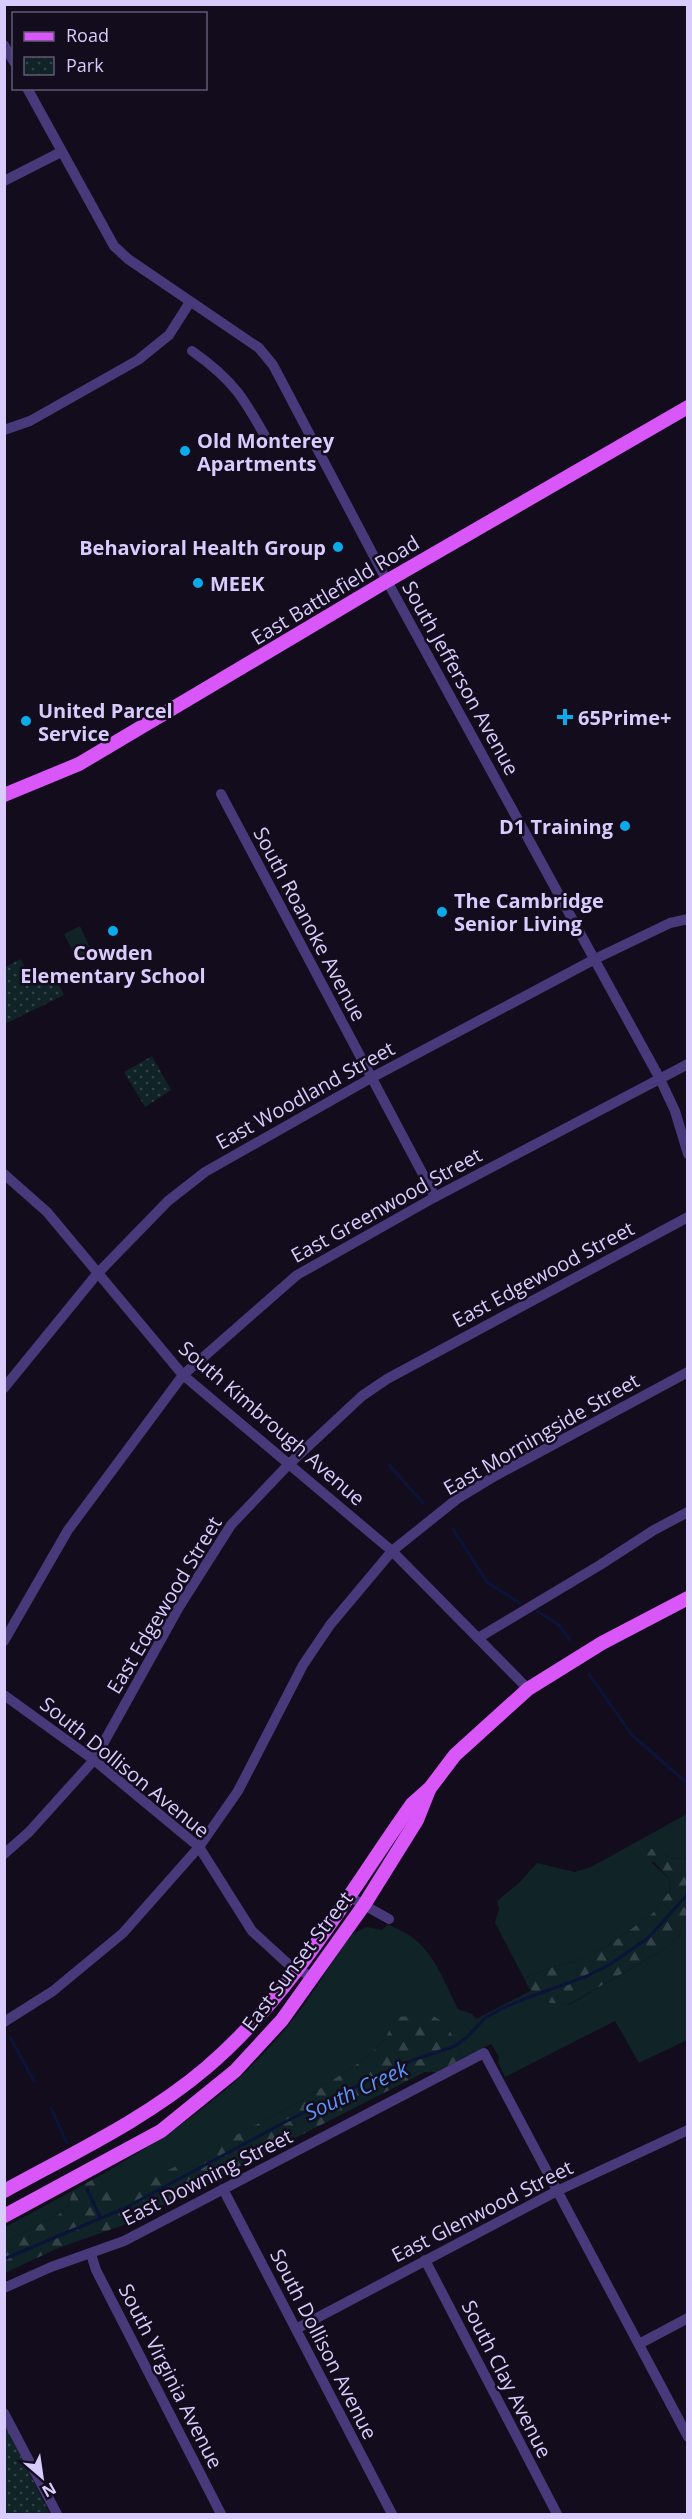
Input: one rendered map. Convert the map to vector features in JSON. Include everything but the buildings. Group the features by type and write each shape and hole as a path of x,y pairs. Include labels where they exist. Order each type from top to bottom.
{"main road":[{"name":"East Battlefield Road","path":"4,795 79,764 387,581 684,409"},
{"name":"East Sunset Street","path":"4,2191 142,2116 197,2075 261,2013 298,1970 412,1804 430,1788 455,1755 528,1689 602,1643 687,1598"},
{"name":"East Sunset Street","path":"4,2216 161,2131 235,2071 282,2020 364,1905 417,1820 430,1788"}],"street":[{"path":"4,45 12,59"},
{"name":"South Jefferson Avenue","path":"28,90 114,246 128,259 259,348 273,365 387,581 660,1079 675,1111 687,1154"},
{"path":"4,181 61,152"},
{"path":"4,430 30,421 138,360 169,335 190,302"},
{"path":"192,351 218,369 234,386 246,401 270,445"},
{"name":"South Roanoke Avenue","path":"221,794 435,1197"},
{"name":"East Woodland Street","path":"4,1388 97,1274 168,1201 205,1172 371,1078 595,959 670,923 687,919"},
{"name":"East Greenwood Street","path":"4,1641 68,1530 183,1375 297,1275 435,1197 687,1064"},
{"name":"South Kimbrough Avenue","path":"4,1174 47,1212 183,1375 392,1551 528,1689"},
{"name":"East Edgewood Street","path":"4,1854 29,1832 94,1760 179,1607 231,1525 288,1465 362,1396 387,1379 687,1217"},
{"name":"East Morningside Street","path":"4,2022 53,1991 123,1933 199,1846 238,1791 303,1665 330,1625 392,1551 457,1499 687,1372"},
{"path":"478,1638 687,1512"},
{"name":"South Dollison Avenue","path":"4,1695 94,1760 199,1846 252,1930 273,1952 312,1977"},
{"path":"348,1896 389,1919"},
{"name":"East Downing Street","path":"4,2288 51,2267 124,2241 484,2053 557,2191"},
{"name":"East Glenwood Street","path":"296,2329 557,2191 687,2130"},
{"name":"South Dollison Avenue","path":"223,2189 392,2514"},
{"path":"557,2191 687,2437"},
{"name":"South Virginia Avenue","path":"91,2254 96,2270 221,2514"},
{"name":"South Clay Avenue","path":"425,2260 558,2514"},
{"path":"639,2344 687,2318"},
{"path":"4,2413 57,2514"}],"green space":[{"path":"80,926 92,952 77,959 64,934"},
{"path":"21,959 32,982 52,972 64,995 7,1023 4,1018 5,967"},
{"path":"152,1056 171,1090 145,1107 124,1072"},
{"path":"687,1814 687,1859 670,1858 658,1849 652,1863 669,1878 671,1889 652,1914 609,1945 577,1961 549,1968 524,1978 495,1923 499,1909 497,1901 519,1883 537,1863 575,1872 591,1867"},
{"path":"651,1849 658,1849 670,1858 687,1859 687,1928 666,1948 568,2005 544,2002 528,1987 524,1978 549,1968 577,1961 609,1945 652,1914 671,1889 669,1878 647,1855"},
{"path":"388,1924 421,1945 439,1971 458,2009 472,2014 476,2019 532,1990 544,2002 569,2005 666,1948 687,1928 687,2040 639,2063 615,2021 505,2077 498,2062 499,2057 491,2044 463,2058 449,2029 385,2039 366,2058 298,2103 126,2193 110,2196 99,2176 151,2145 223,2092 266,2051 286,2028 352,1934 367,1927 382,1930"},
{"path":"430,2015 447,2027 463,2058 437,2072 425,2072 126,2224 56,2249 5,2273 5,2242 58,2215 69,2205 72,2191 99,2176 110,2195 126,2192 298,2103 366,2058 385,2039 396,2017"},
{"path":"72,2191 69,2205 58,2215 5,2242 5,2227"},
{"path":"5,2424 50,2514 5,2514"}],"waterway":[{"path":"389,1465 424,1504"},
{"path":"453,1529 487,1582 520,1603"},
{"path":"537,1611 559,1625 570,1640"},
{"path":"589,1674 632,1735 688,1784"},
{"name":"South Creek","path":"4,2259 125,2208 287,2121 377,2076 413,2060 455,2046 485,2018 501,2009 585,1977 609,1965 648,1938 688,1894"},
{"path":"10,2037 34,2081"},
{"path":"51,2108 67,2143"},
{"path":"87,2189 100,2217"}],"place":[{"name":"Old Monterey Apartments","path":"185,451"},
{"name":"Behavioral Health Group","path":"338,547"},
{"name":"MEEK","path":"198,583"},
{"name":"65Prime+","path":"565,717"},
{"name":"United Parcel Service","path":"26,721"},
{"name":"D1 Training","path":"625,826"},
{"name":"The Cambridge Senior Living","path":"442,912"},
{"name":"Cowden Elementary School","path":"113,931"}]}
